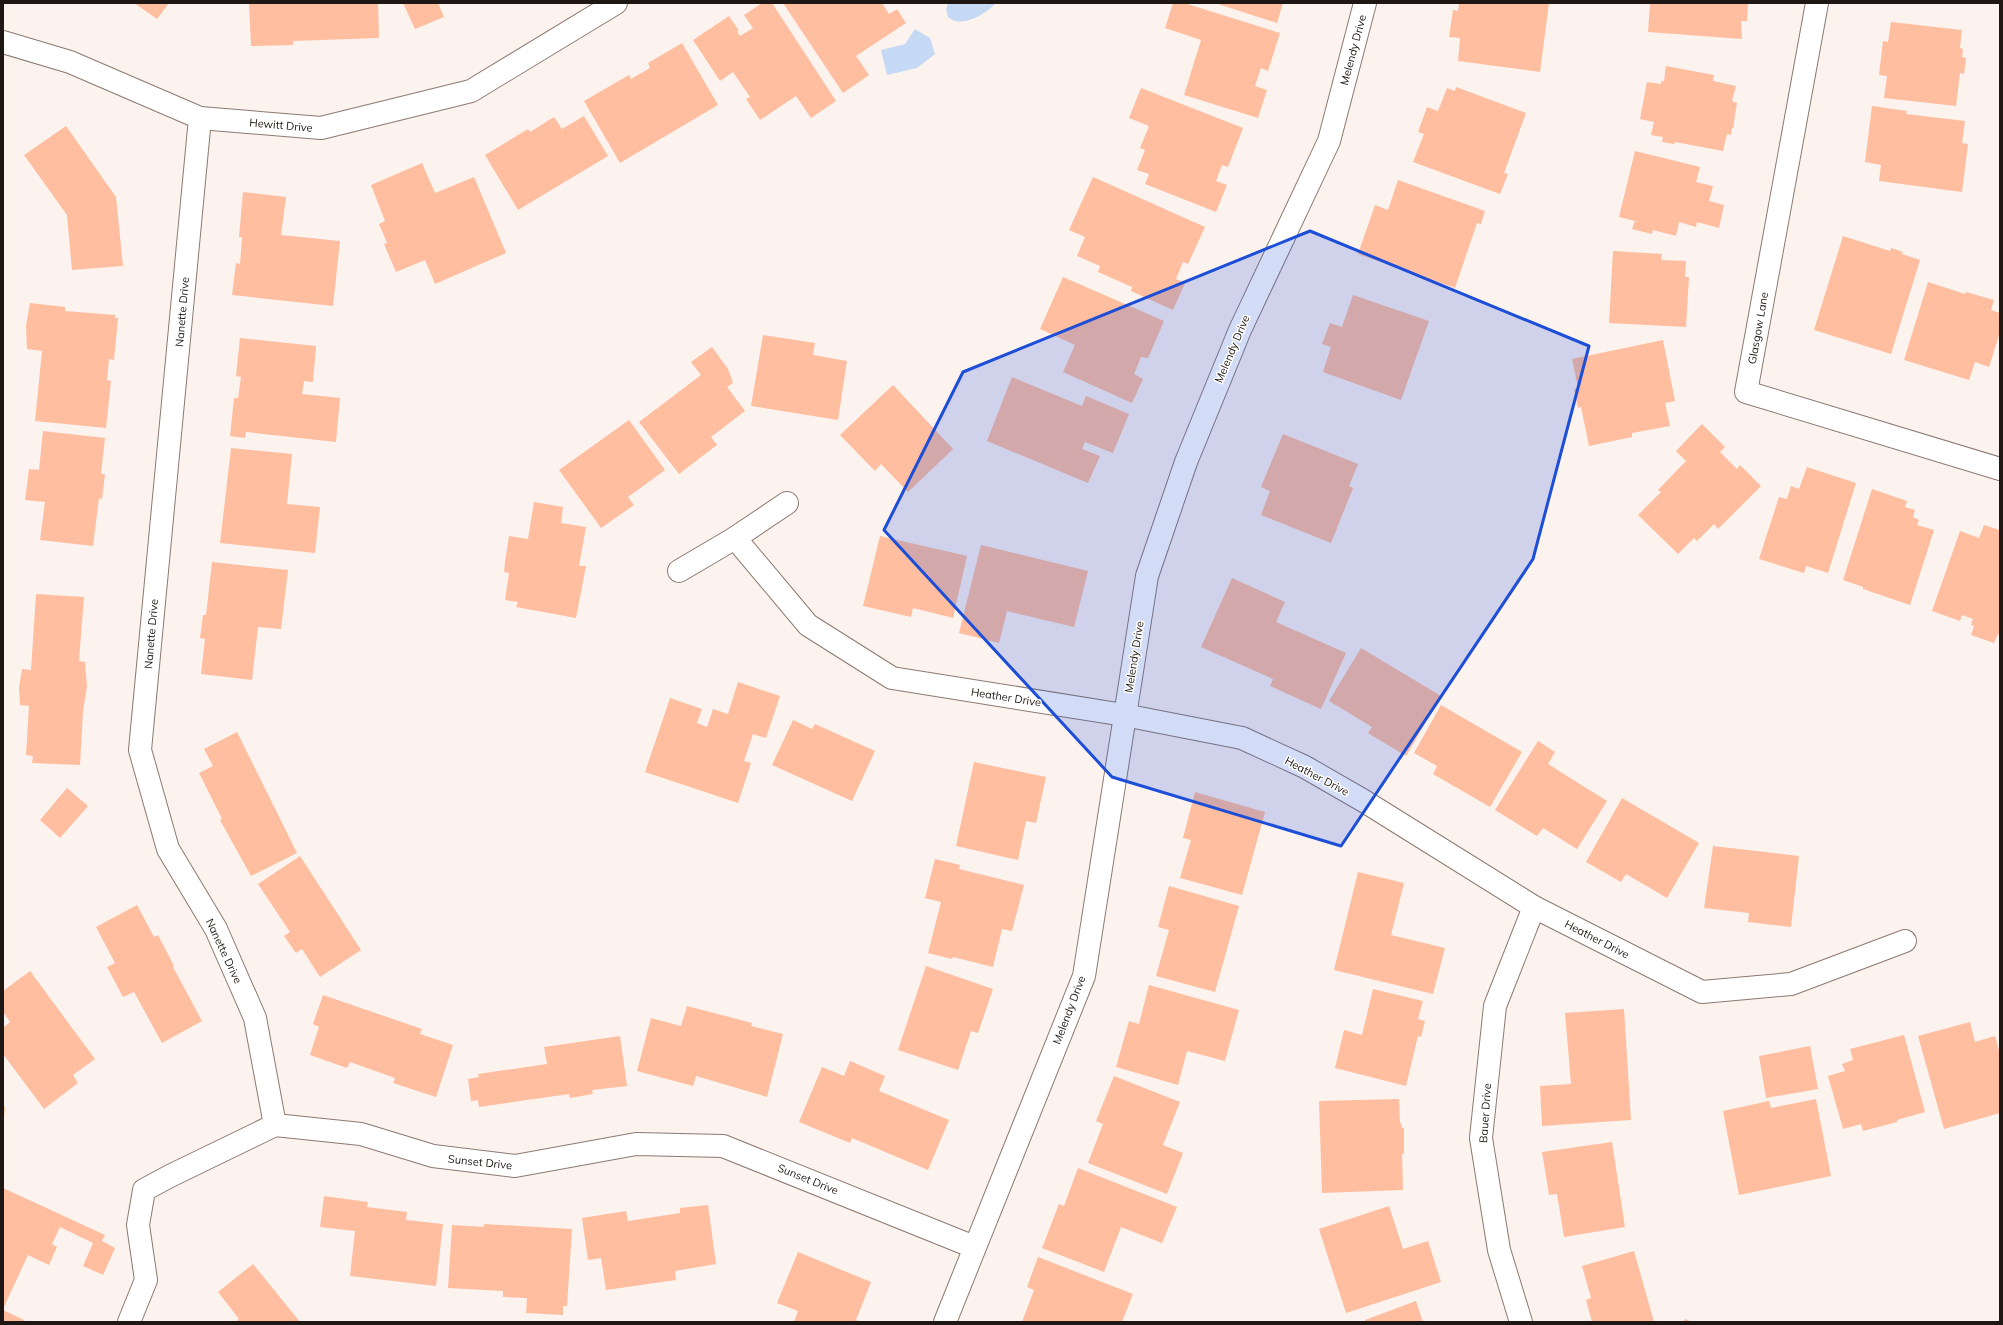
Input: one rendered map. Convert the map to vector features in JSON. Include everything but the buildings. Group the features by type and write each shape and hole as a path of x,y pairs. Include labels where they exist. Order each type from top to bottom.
{"street":[{"name":"Hewitt Drive","path":"3,42 70,62 200,118 320,128 471,91 616,3"},
{"name":"Melendy Drive","path":"944,1322 1084,976 1147,576 1186,462 1240,330 1329,140 1365,3"},
{"name":"Glasgow Lane","path":"1817,3 1746,392 2000,469"},
{"name":"Nanette Drive","path":"200,118 140,750 168,849 216,929 255,1018 275,1125"},
{"path":"679,571 735,538 787,504"},
{"name":"Heather Drive","path":"735,538 808,626 892,678 1124,715 1242,738 1298,764 1364,801 1534,907 1702,992 1791,984 1905,941"},
{"name":"Bauer Drive","path":"1521,1322 1499,1250 1482,1138 1495,1006 1534,907"},
{"name":"Sunset Drive","path":"275,1125 360,1134 433,1156 515,1166 636,1144 723,1146 974,1247"},
{"path":"129,1322 146,1280 138,1226 144,1190 275,1125"}],"highlighted area":[{"path":"1310,231 1589,346 1533,559 1341,846 1112,777 884,530 963,372"}],"water":[{"path":"948,3 996,3 986,12 973,19 960,21 953,20 948,17 946,9"},
{"path":"915,29 930,38 935,54 917,68 887,75 881,50 905,44"}]}
